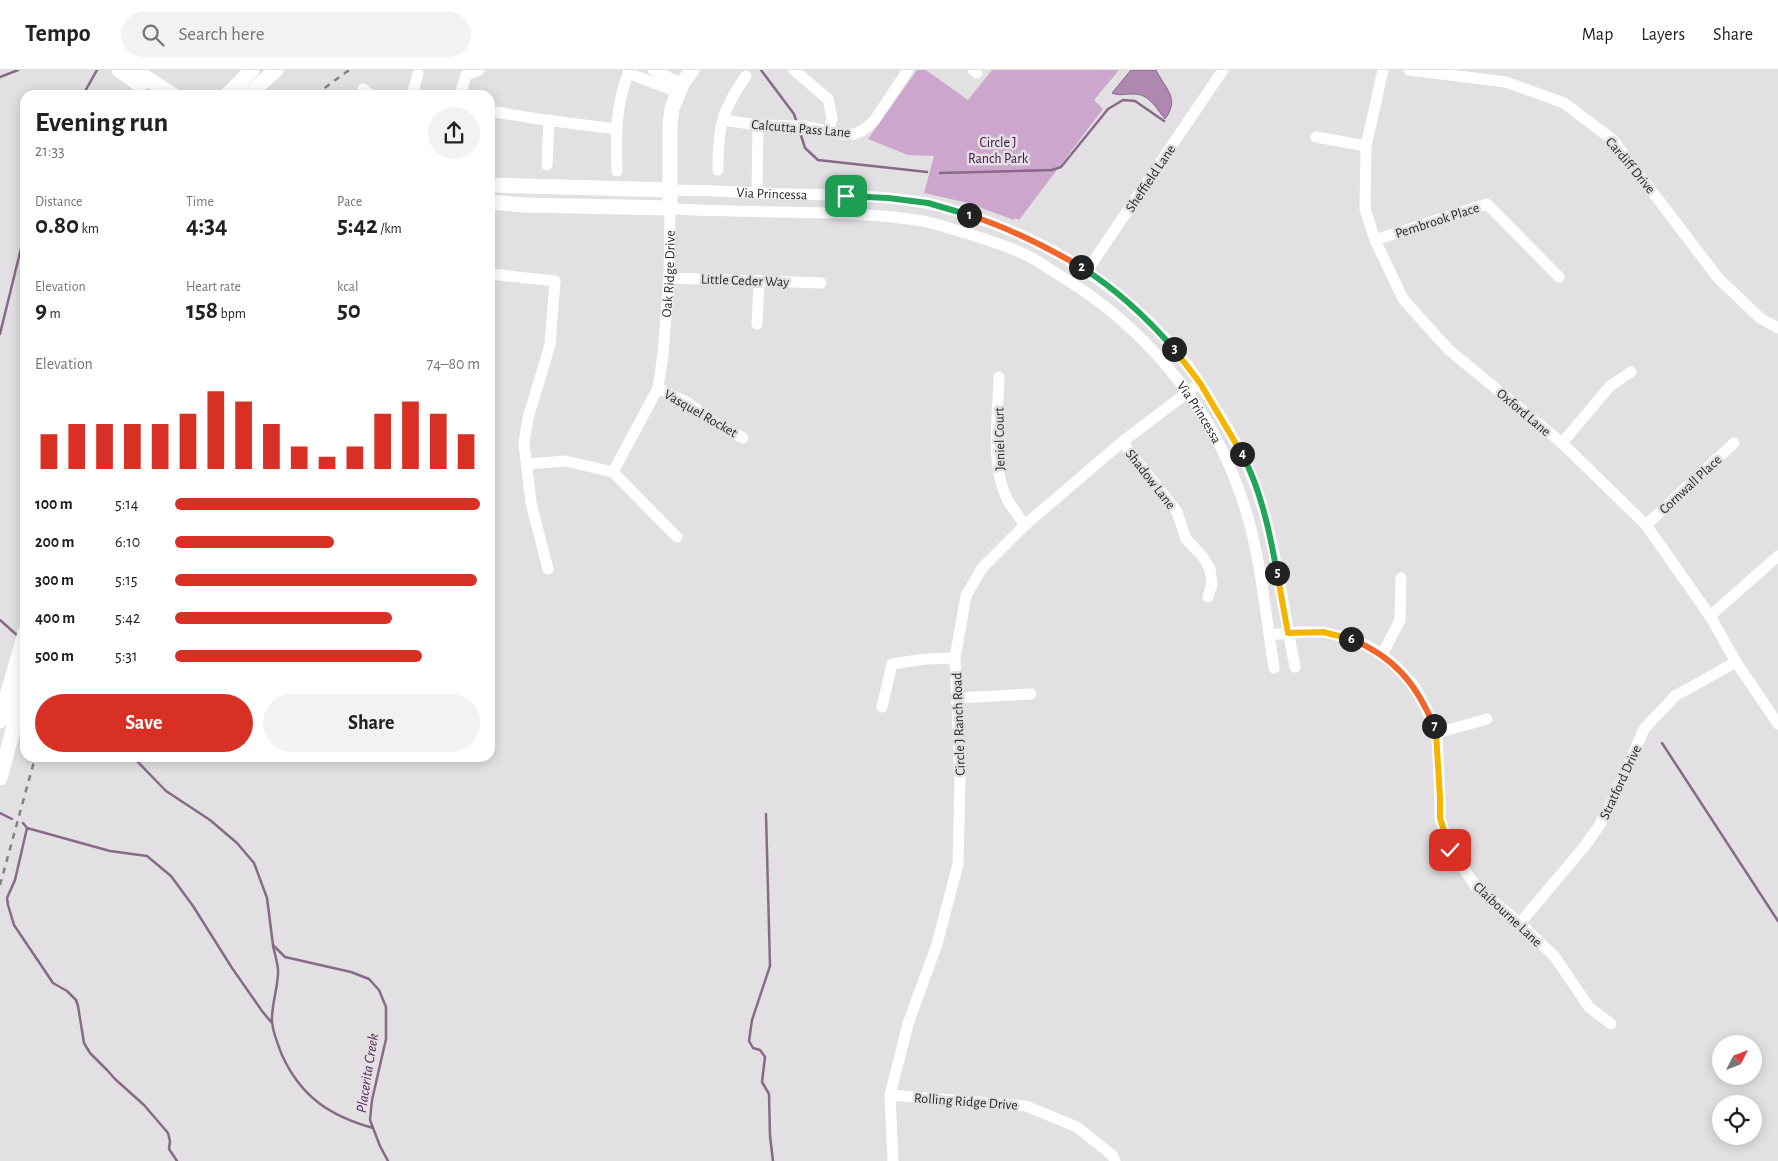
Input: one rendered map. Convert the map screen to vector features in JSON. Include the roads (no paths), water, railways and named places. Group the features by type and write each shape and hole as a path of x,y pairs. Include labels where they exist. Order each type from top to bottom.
{"main road":[{"path":"119,70 148,90"},
{"path":"134,70 165,90"},
{"path":"232,90 252,70"},
{"path":"254,90 276,70"},
{"name":"Oak Ridge Drive","path":"670,208 670,126 672,108 680,88 692,70"},
{"name":"Via Princessa","path":"495,185 670,190"},
{"name":"Via Princessa","path":"495,202 524,205 670,208"},
{"path":"0,721 20,651"},
{"path":"0,778 20,704"}],"street":[{"path":"461,90 465,72 479,70"},
{"path":"653,70 680,88"},
{"path":"794,70 828,99 832,118 829,130"},
{"name":"Calcutta Pass Lane","path":"722,120 758,125 804,126 842,134 854,134 862,131 874,120 908,70"},
{"name":"Sheffield Lane","path":"1077,285 1223,70"},
{"name":"Oxford Lane","path":"1383,70 1366,146 1365,209 1375,240 1403,299 1448,348 1562,443 1646,525 1710,616 1736,662 1776,716"},
{"name":"Cardiff Drive","path":"1409,70 1506,82 1564,103 1613,140 1718,278 1760,318 1778,328"},
{"path":"616,171 616,129 623,88 629,71 680,88"},
{"path":"413,90 418,74"},
{"path":"718,170 718,138 722,120 732,96 746,76"},
{"path":"495,112 616,129"},
{"path":"547,165 549,120"},
{"path":"757,193 758,125"},
{"path":"1316,137 1366,146"},
{"name":"Via Princessa","path":"670,190 888,198 928,203 985,220 1019,233 1087,271 1118,294 1160,332 1184,361 1200,383 1243,457 1256,488 1272,545 1295,667"},
{"name":"Pembrook Place","path":"1375,240 1487,204 1559,277"},
{"name":"Via Princessa","path":"670,208 857,214 925,222 992,242 1027,255 1077,285 1114,312 1162,361 1187,392 1208,424 1225,456 1241,494 1255,548 1274,668"},
{"name":"Oak Ridge Drive","path":"613,472 658,388 663,354 669,278 670,208"},
{"path":"495,275 555,281 550,345 528,418 524,443 531,503 548,570"},
{"name":"Little Ceder Way","path":"669,278 821,283"},
{"path":"757,324 759,280"},
{"path":"1562,443 1610,386 1631,372"},
{"name":"Jeniel Court","path":"999,377 998,472 1007,500 1025,525"},
{"name":"Circle J Ranch Road","path":"893,1161 890,1095 908,1024 937,944 958,864 960,780 955,658 966,596 982,568 1025,525 1122,442 1200,383"},
{"name":"Vasquel Rocket","path":"658,388 688,403 723,428 743,438"},
{"name":"Shadow Lane","path":"1122,442 1177,512 1186,539 1203,557 1210,568 1212,584 1208,597"},
{"name":"Cornwall Place","path":"1646,525 1734,443"},
{"path":"527,464 565,461 613,472 677,537"},
{"path":"1710,616 1778,556"},
{"path":"1382,655 1400,620 1401,578"},
{"name":"Claibourne Lane","path":"1268,635 1323,632 1348,638 1368,646 1382,655 1397,667 1414,686 1426,706 1436,732 1440,818 1450,850 1477,888 1520,923 1555,957 1589,1008 1610,1024"},
{"path":"882,707 892,664 955,658"},
{"name":"Stratford Drive","path":"1520,923 1584,847 1599,826 1617,792 1644,730 1675,696 1736,662"},
{"path":"957,698 1031,694"},
{"path":"1436,732 1488,719"},
{"name":"Rolling Ridge Drive","path":"890,1095 1026,1106 1077,1127 1112,1155 1115,1161"}],"waterway":[{"path":"0,77 18,70"},
{"path":"86,90 97,70"},
{"path":"761,70 794,114 797,123"},
{"path":"940,173 1052,170 1061,167 1108,109 1123,100 1135,101 1164,121"},
{"path":"799,129 805,148 818,160 927,172"},
{"path":"0,334 20,252"},
{"name":"Placerita Creek","path":"0,620 18,636"},
{"path":"1662,743 1778,921"},
{"name":"Placerita Creek","path":"138,762 166,791 210,820 237,843 254,863 267,898 273,945 285,957 351,972 369,979 379,990 386,1007 386,1039 372,1100 370,1120 388,1161"},
{"path":"0,813 12,819"},
{"path":"766,814 770,966 752,1020 749,1041 753,1048 760,1050 765,1057 762,1082 769,1094 770,1136 773,1161"},
{"path":"23,823 27,828 15,880 7,898 14,925 53,983 67,991 76,1000 84,1043 90,1053 144,1105 168,1133 169,1149 177,1161"},
{"path":"27,828 110,851 147,856 171,876 193,906 232,968 272,1023"},
{"path":"273,946 278,966 272,1015 273,1026 282,1055 290,1070 298,1082 318,1103 343,1117 373,1128"}],"railway":[{"path":"322,90 349,70"},
{"path":"0,885 34,762"}],"park label":[{"name":"Circle J Ranch Park","path":"998,150"}]}
